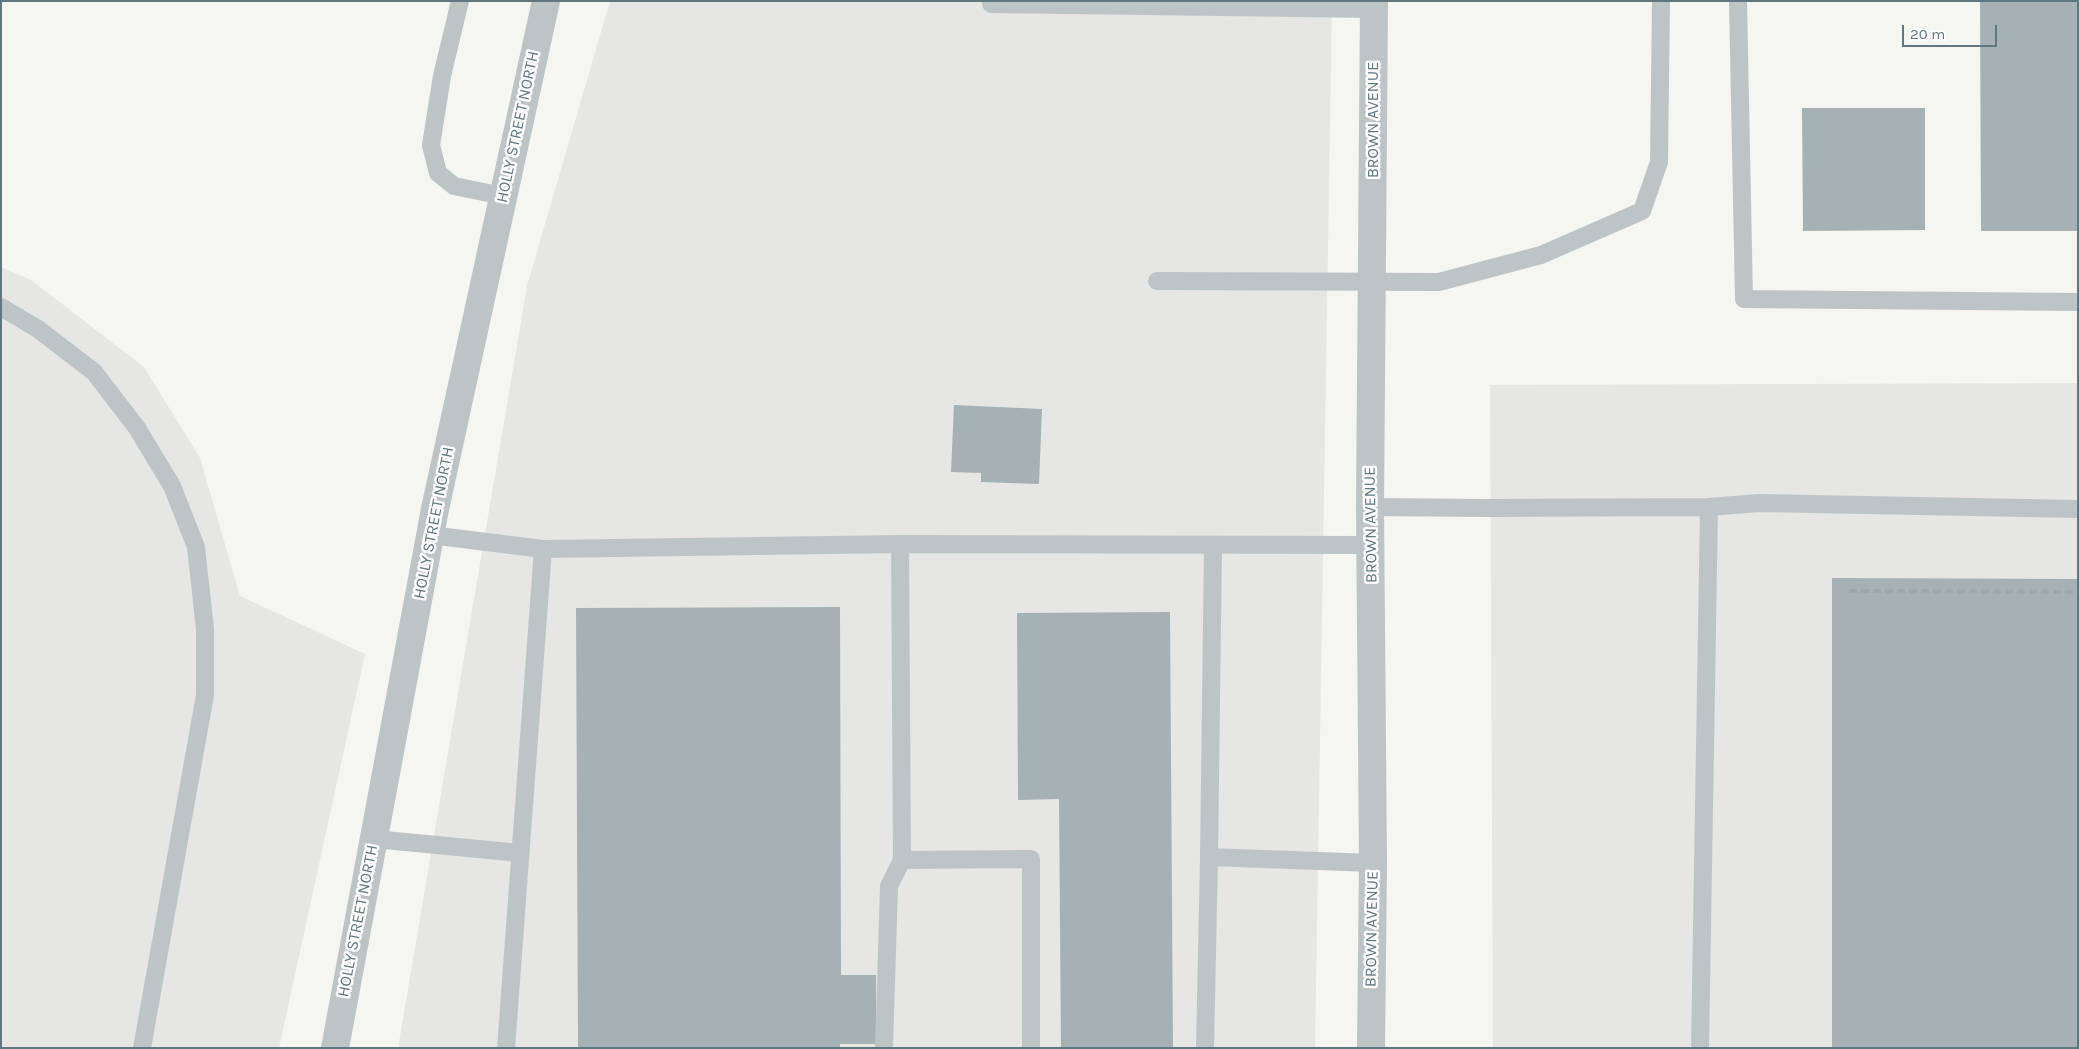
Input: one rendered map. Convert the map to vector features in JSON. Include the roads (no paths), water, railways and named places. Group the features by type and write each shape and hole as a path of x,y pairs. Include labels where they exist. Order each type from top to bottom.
{"street":[{"name":"HOLLY STREET NORTH","path":"335,1048 430,535 546,1"},
{"name":"BROWN AVENUE","path":"1371,1048 1373,864 1372,544 1370,507 1374,5"}],"lane":[{"path":"460,1 442,76 431,145 438,173 454,186 503,196"},
{"path":"990,1 990,4 1374,5"},
{"path":"1157,282 1439,282 1541,255 1642,211 1660,162 1661,1"},
{"path":"1738,1 1744,299 2078,302"},
{"path":"1,307 38,329 94,372 137,428 172,486 196,547 205,629 205,695 142,1048"},
{"path":"1370,507 1709,507 1759,503 2078,510"},
{"path":"1700,1048 1709,507"},
{"path":"430,535 543,549 900,544 1213,546 1372,544"},
{"path":"884,1048 889,886 902,860 900,544"},
{"path":"1205,1048 1213,546"},
{"path":"506,1048 543,549"},
{"path":"374,839 520,853"},
{"path":"1209,857 1373,864"},
{"path":"902,860 1031,859 1031,1048"}],"railway":[{"path":"1849,591 2078,592"}]}
